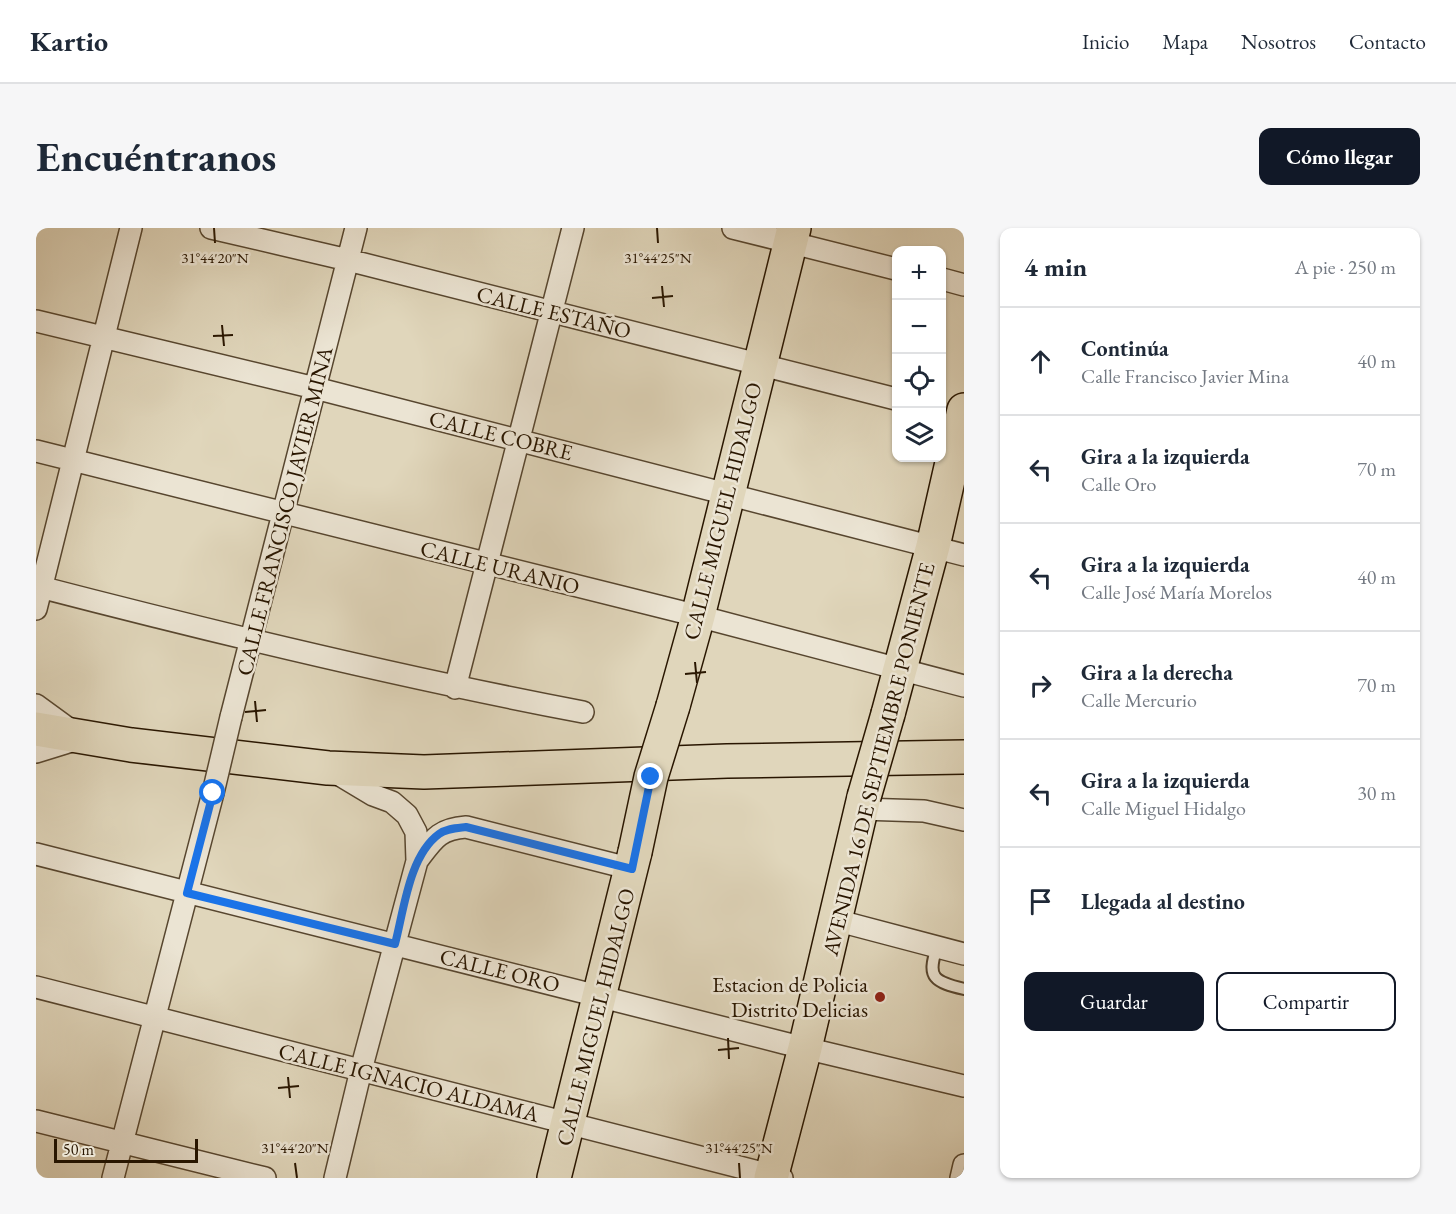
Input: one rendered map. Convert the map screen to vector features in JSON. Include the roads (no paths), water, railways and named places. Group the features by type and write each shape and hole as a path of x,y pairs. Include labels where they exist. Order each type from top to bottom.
{"main road":[{"name":"CALLE MIGUEL HIDALGO","path":"554,1178 634,861 651,777 698,616 792,236"},
{"name":"AVENIDA 16 DE SEPTIEMBRE PONIENTE","path":"775,1177 863,803 933,546 958,413"},
{"path":"36,729 131,745 328,768 424,772 727,761 963,758"}],"street":[{"path":"36,609 38,587 73,460 131,228"},
{"name":"CALLE ESTAÑO","path":"211,228 348,260 892,398"},
{"name":"CALLE FRANCISCO JAVIER MINA","path":"113,1178 356,228"},
{"path":"454,688 573,228"},
{"path":"733,228 792,236 892,266"},
{"path":"946,280 964,285"},
{"name":"CALLE COBRE","path":"36,321 518,439 964,555"},
{"name":"CALLE URANIO","path":"36,451 698,616 964,686"},
{"path":"38,587 250,642 454,688 583,712"},
{"path":"36,705 81,738"},
{"path":"36,752 81,738"},
{"path":"328,768 373,795 392,802 407,814 416,832 417,861 361,1070 335,1178"},
{"path":"863,803 924,811 964,820"},
{"path":"417,861 441,833 452,828 466,827 634,861"},
{"name":"CALLE ORO","path":"36,854 964,1086"},
{"path":"836,920 964,954"},
{"name":"CALLE IGNACIO ALDAMA","path":"36,987 775,1177"},
{"path":"36,1121 265,1178"},
{"path":"961,1178 964,1165"}],"lane":[{"path":"937,948 932,962 933,974 949,986 964,989"}],"place":[{"name":"Estacion de Policia Distrito Delicias","path":"880,997"}]}
